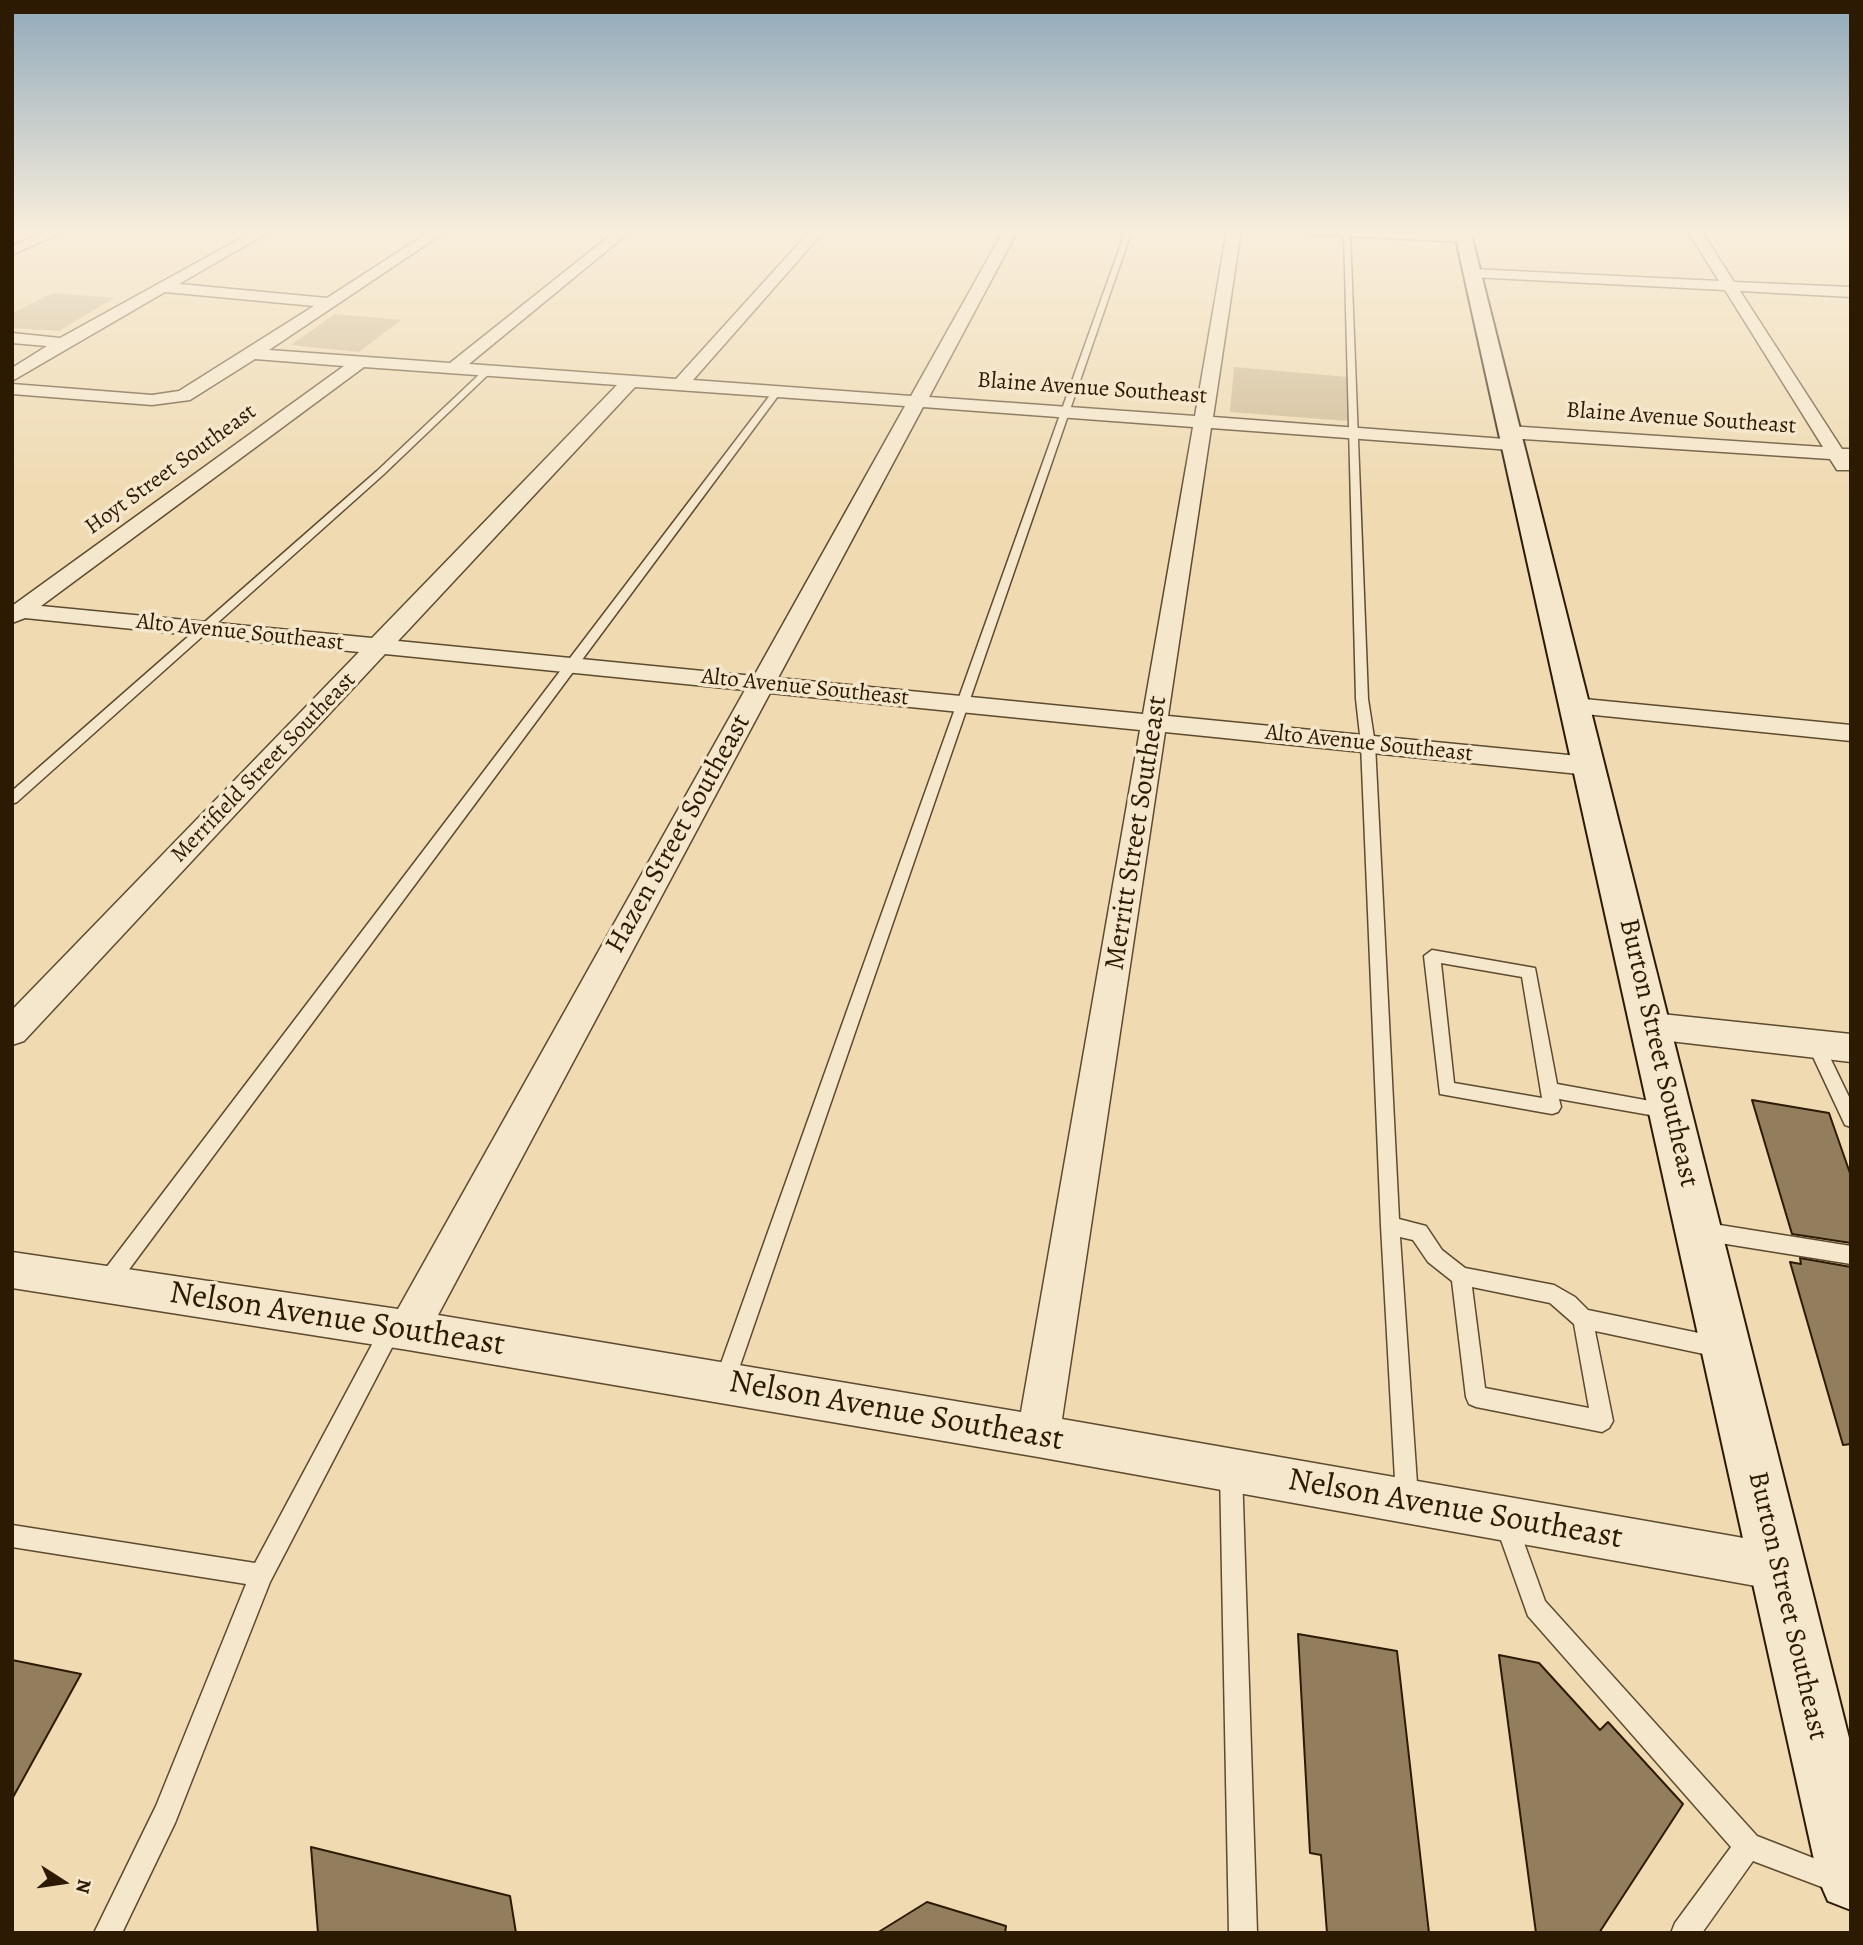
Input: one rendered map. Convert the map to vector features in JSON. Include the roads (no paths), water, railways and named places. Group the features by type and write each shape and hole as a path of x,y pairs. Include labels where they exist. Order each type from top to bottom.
{"main road":[{"name":"Burton Street Southeast","path":"1483,321 1673,1112 1778,1567 1839,1782 1851,1878"}],"street":[{"path":"15,373 101,321"},
{"path":"12,389 152,400 184,396 302,321"},
{"path":"453,369 512,321"},
{"path":"680,386 737,321"},
{"name":"Hazen Street Southeast","path":"400,1328 961,321"},
{"name":"Merritt Street Southeast","path":"1038,1436 1156,723 1219,321"},
{"path":"1753,321 1844,455 1851,476"},
{"path":"12,338 63,343"},
{"name":"Blaine Avenue Southeast","path":"251,354 1354,433 1844,455"},
{"name":"Hoyt Street Southeast","path":"16,614 359,363"},
{"name":"Merrifield Street Southeast","path":"12,1032 631,381"},
{"path":"12,389 23,398 12,404"},
{"name":"Alto Avenue Southeast","path":"16,614 206,629 1589,766"},
{"path":"1574,706 1851,733"},
{"path":"1652,1026 1851,1048"},
{"name":"Nelson Avenue Southeast","path":"12,1270 400,1328 1038,1436 1778,1567"}],"lane":[{"path":"724,1383 1096,321"},
{"path":"1350,321 1362,699 1368,744 1390,1226 1407,1501"},
{"path":"12,799 380,473 488,371"},
{"path":"106,1284 777,392"},
{"path":"1432,956 1529,971 1549,1090 1552,1107 1446,1089 1432,956"},
{"path":"1815,1044 1851,1120"},
{"path":"1549,1090 1673,1112"},
{"path":"1390,1226 1419,1232 1435,1256 1461,1276 1553,1294 1569,1304 1583,1320 1602,1421 1476,1397 1461,1276"},
{"path":"1700,1231 1851,1255"},
{"path":"1583,1320 1728,1348"},
{"path":"108,1933 166,1814 261,1574 400,1328"},
{"path":"1231,1470 1243,1933"},
{"path":"1504,1519 1536,1608 1748,1846 1851,1885"},
{"path":"12,1536 261,1574"},
{"path":"1685,1933 1748,1846"}]}
